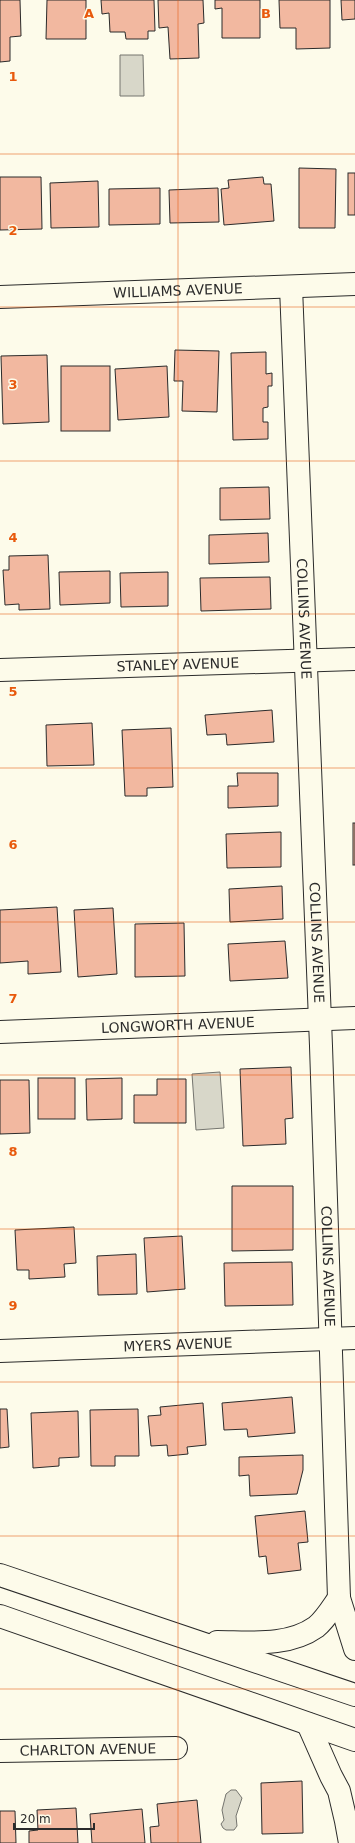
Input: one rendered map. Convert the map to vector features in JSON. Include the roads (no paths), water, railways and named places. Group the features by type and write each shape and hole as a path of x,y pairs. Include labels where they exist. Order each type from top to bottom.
{"main road":[{"name":"WILLIAMS AVENUE","path":"0,297 355,284"},
{"name":"COLLINS AVENUE","path":"291,286 320,1020 339,1598 355,1649"},
{"name":"STANLEY AVENUE","path":"0,670 355,659"},
{"name":"LONGWORTH AVENUE","path":"0,1032 355,1018"},
{"name":"MYERS AVENUE","path":"0,1351 355,1338"},
{"path":"0,1575 202,1642 355,1695"},
{"path":"202,1642 279,1641 299,1635 316,1626 339,1598"},
{"path":"0,1616 355,1740"},
{"path":"308,1724 339,1791 350,1843"},
{"name":"CHARLTON AVENUE","path":"0,1751 176,1748"}]}
